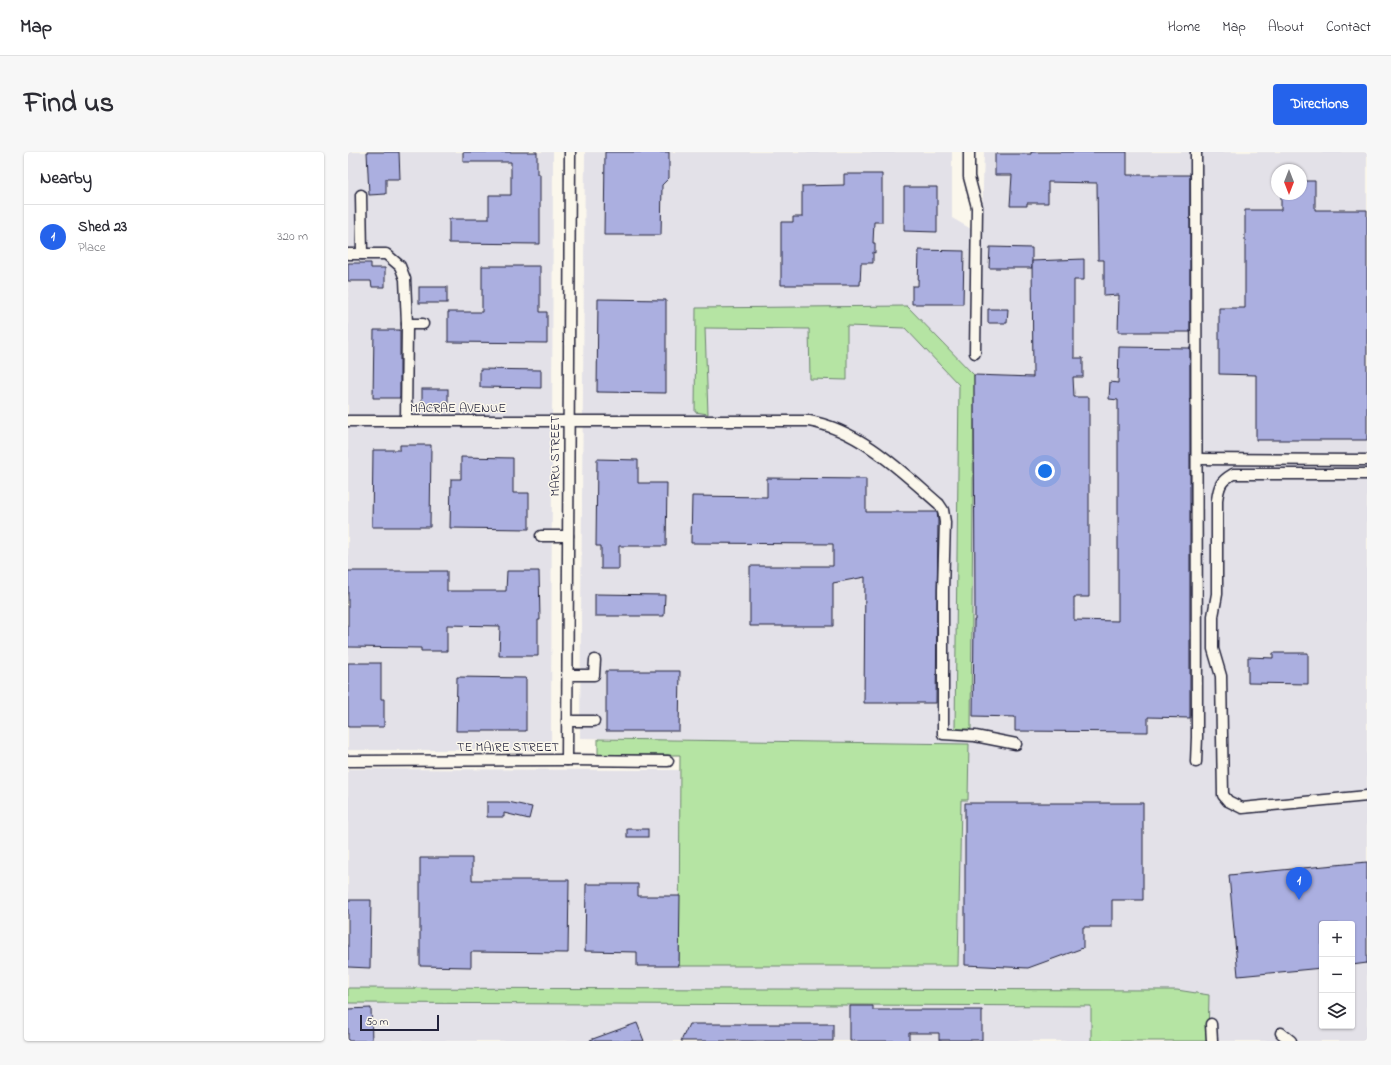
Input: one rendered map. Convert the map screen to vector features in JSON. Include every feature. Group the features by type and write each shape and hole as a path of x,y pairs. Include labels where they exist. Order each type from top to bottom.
{"street":[{"name":"MARU STREET","path":"567,760 570,152"},
{"path":"969,152 969,177 977,207 975,354"},
{"path":"1196,152 1196,762"},
{"path":"361,196 362,254"},
{"path":"348,254 386,254 400,266 405,279 407,324 406,421"},
{"path":"407,324 423,324"},
{"name":"MACRAE AVENUE","path":"348,421 809,421 832,426 848,434 897,468 939,504 945,516 943,734 975,736 1016,744"},
{"path":"1197,458 1367,460"},
{"path":"1367,474 1233,474 1223,480 1219,488 1217,500 1217,594 1213,616 1213,649 1221,676 1223,795 1228,801 1242,808 1367,796"},
{"path":"542,536 568,536"},
{"path":"567,675 594,675 595,660"},
{"path":"567,720 594,721"},
{"name":"TE MAIRE STREET","path":"348,761 668,761"},
{"path":"1211,1024 1212,1041"},
{"path":"1281,1033 1291,1041"}],"shaded area":[{"path":"348,152 553,152 551,750 348,750"},
{"path":"585,152 952,152 952,218 971,229 980,226 982,218 984,152 1367,152 1367,1041 1208,1041 1177,990 348,988 348,769 679,770 679,966 958,966 961,800 968,799 968,744 580,738"},
{"path":"348,1003 1092,1006 1091,1041 348,1041"}],"green space":[{"path":"907,306 974,375 971,729 955,729 959,385 905,328 847,326 847,380 810,379 809,329 705,328 708,414 695,412 696,308"},
{"path":"598,739 969,744 968,800 961,800 958,966 679,966 680,755 598,755"},
{"path":"348,988 1177,990 1209,995 1208,1041 1091,1041 1091,1006 348,1003"}],"building":[{"path":"367,152 399,152 400,179 386,179 386,194 369,195"},
{"path":"463,152 537,152 537,174 540,174 540,244 449,243 449,219 489,219 489,195 511,195 511,162 463,162"},
{"path":"605,152 669,152 669,178 662,185 661,235 604,235"},
{"path":"1031,152 1127,152 1127,175 1190,175 1190,332 1118,332 1119,295 1104,296 1104,260 1098,260 1097,183 1048,182 1048,203 1027,203 1027,206 1010,206 1012,175 995,175 995,154 1031,154"},
{"path":"844,174 882,174 882,222 874,222 873,243 875,243 875,253 873,252 873,263 861,263 860,285 781,285 781,222 793,222 793,217 802,217 802,186 844,185"},
{"path":"1307,181 1315,181 1315,210 1367,210 1367,440 1256,440 1256,375 1219,374 1219,308 1245,308 1245,210 1281,210 1281,200 1307,200"},
{"path":"904,187 937,187 937,232 904,231"},
{"path":"990,247 1032,248 1032,268 989,268"},
{"path":"919,250 964,251 963,304 912,304 912,286 918,286"},
{"path":"1084,259 1084,280 1074,280 1074,358 1083,358 1083,377 1073,377 1074,397 1089,397 1089,597 1074,597 1074,620 1118,621 1118,400 1109,399 1110,382 1118,383 1119,347 1190,348 1190,718 1148,717 1148,732 1015,731 1015,717 973,716 975,620 974,375 1033,377 1032,261"},
{"path":"348,263 371,263 371,268 385,268 385,287 372,287 371,281 348,281"},
{"path":"482,266 540,266 540,312 547,312 547,343 448,342 448,312 482,312"},
{"path":"419,287 447,287 447,303 419,303"},
{"path":"598,299 666,300 666,393 597,392"},
{"path":"988,309 1008,309 1007,323 988,323"},
{"path":"374,330 400,330 400,398 373,398"},
{"path":"480,369 541,370 541,388 480,387"},
{"path":"422,389 448,389 448,406 422,406"},
{"path":"400,445 431,445 430,527 372,527 373,450 400,450"},
{"path":"461,457 513,458 513,493 529,493 529,529 450,528 451,479 461,479"},
{"path":"597,459 638,460 638,483 667,483 666,546 619,546 619,569 601,569 601,546 596,546"},
{"path":"767,478 866,479 866,512 937,512 936,703 864,703 865,577 833,583 833,626 750,626 750,566 833,566 833,544 691,543 692,496 767,497"},
{"path":"348,571 447,571 447,591 506,591 507,571 539,571 540,620 538,620 538,656 499,656 500,626 447,625 447,651 421,651 421,648 348,647"},
{"path":"595,594 665,595 664,616 595,616"},
{"path":"1273,653 1308,653 1308,684 1248,683 1248,657 1273,658"},
{"path":"348,663 381,663 381,699 384,699 384,727 348,727"},
{"path":"606,671 680,671 679,731 606,731"},
{"path":"457,677 526,678 526,731 456,731"},
{"path":"487,802 508,802 532,807 529,819 504,813 504,817 487,817"},
{"path":"965,803 1143,803 1143,900 1112,900 1112,927 1083,927 1083,948 1028,968 965,965"},
{"path":"627,829 648,829 648,837 627,837"},
{"path":"420,858 472,858 472,880 569,880 568,953 471,952 471,967 420,966"},
{"path":"1367,862 1367,963 1355,965 1355,921 1319,921 1319,968 1238,976 1229,875"},
{"path":"586,884 638,884 638,896 680,896 679,966 637,966 637,952 585,951"},
{"path":"348,900 371,900 370,968 348,967"},
{"path":"850,1006 873,1006 873,1010 982,1010 982,1040 939,1040 939,1033 909,1033 909,1041 850,1041"},
{"path":"371,1008 372,1041 348,1041 348,1009"},
{"path":"637,1023 644,1041 590,1041 590,1040"},
{"path":"689,1024 833,1024 833,1041 681,1041"}],"place":[{"name":"Shed 23","path":"1299,900"}]}
